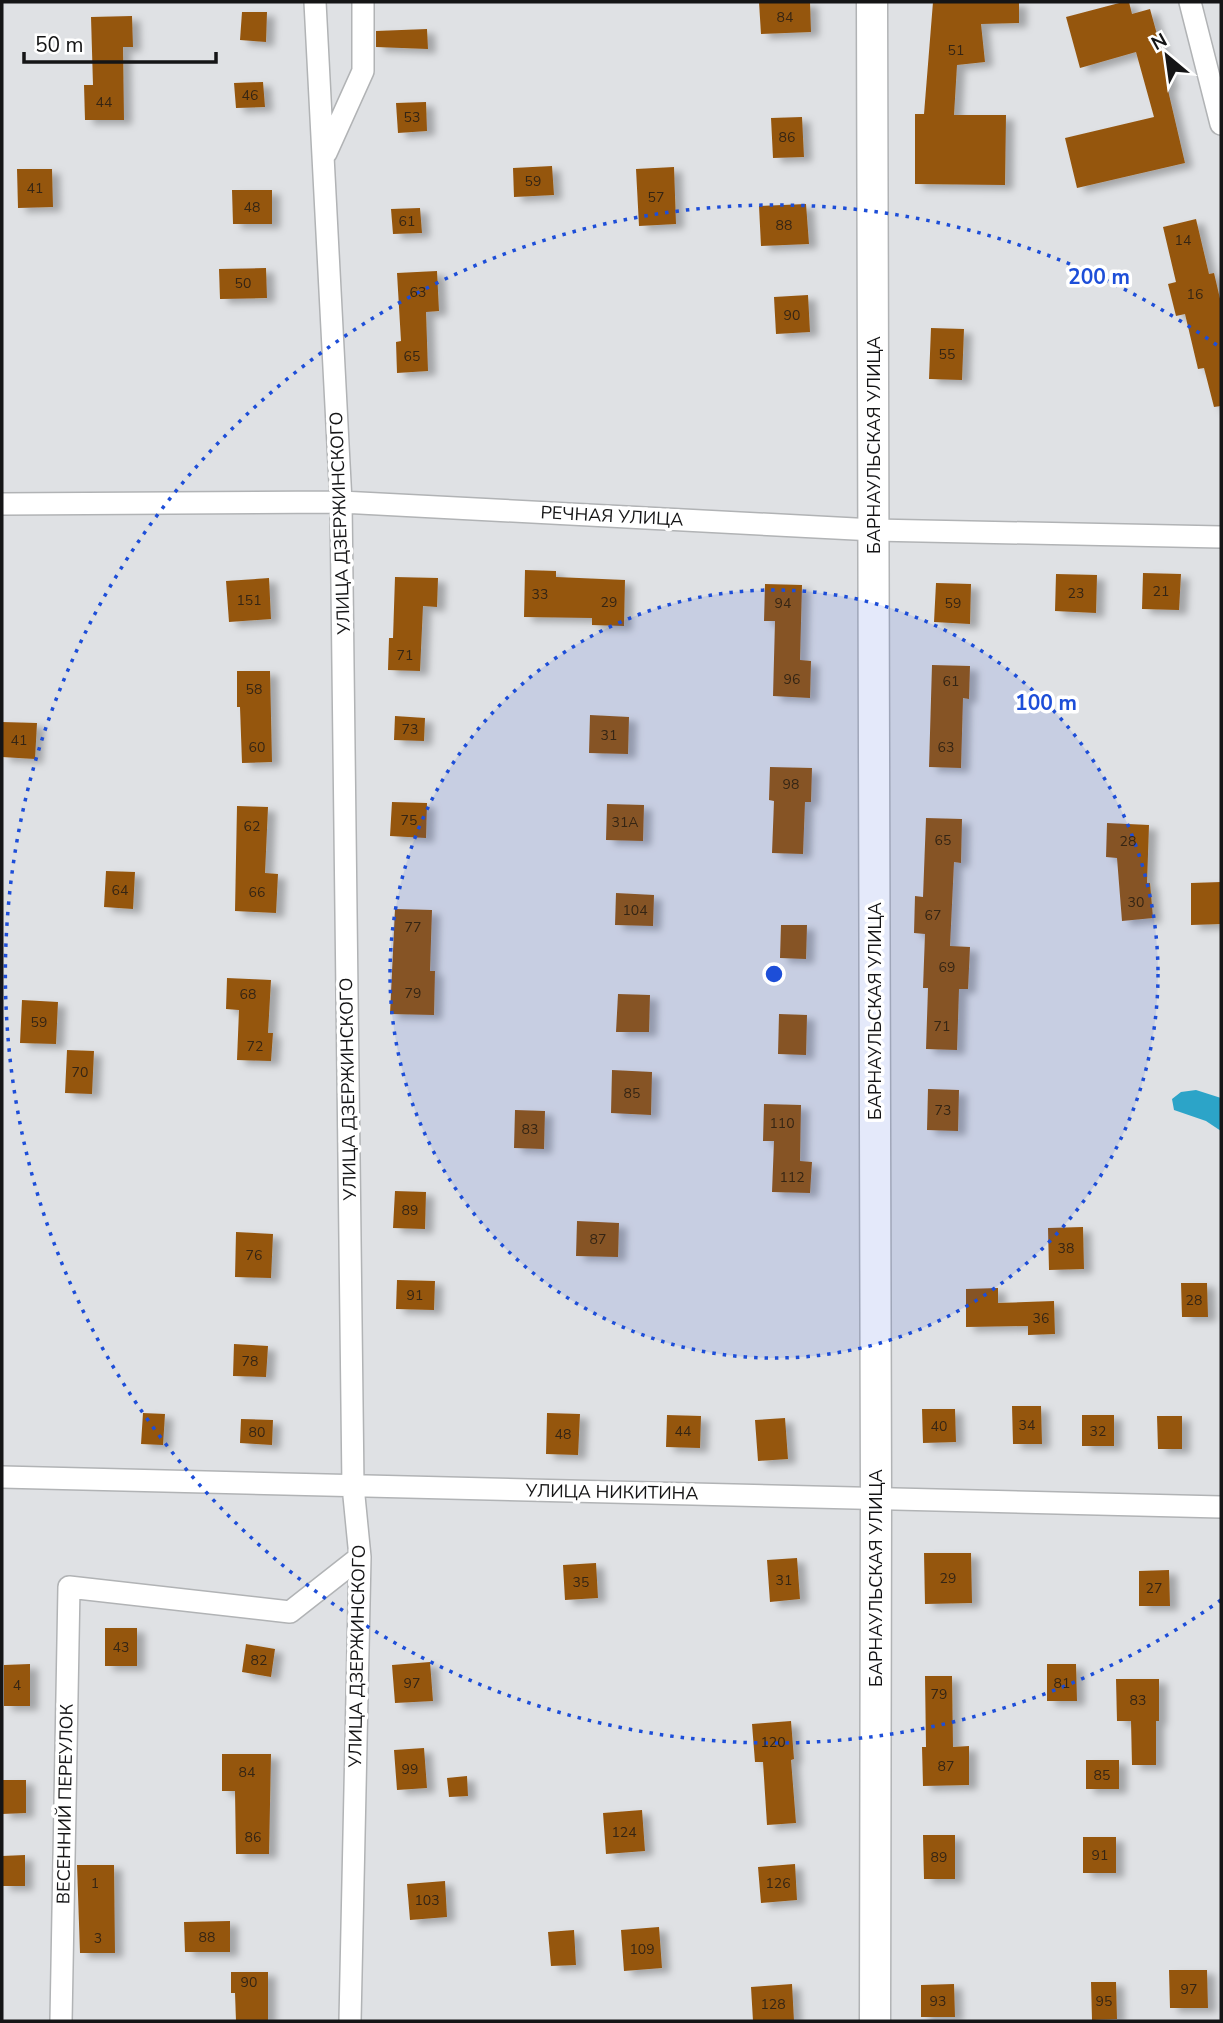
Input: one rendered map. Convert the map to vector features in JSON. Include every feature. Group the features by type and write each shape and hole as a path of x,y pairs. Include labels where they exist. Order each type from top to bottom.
{"street":[{"name":"УЛИЦА ДЗЕРЖИНСКОГО","path":"314,2 341,502 353,1486 360,1558 349,2021"},
{"name":"УЛИЦА ДЗЕРЖИНСКОГО","path":"324,158 363,71 363,2"},
{"name":"БАРНАУЛЬСКАЯ УЛИЦА","path":"873,2 876,2021"},
{"path":"1190,2 1221,124"},
{"name":"РЕЧНАЯ УЛИЦА","path":"2,504 341,502 874,530 1221,537"},
{"name":"УЛИЦА НИКИТИНА","path":"2,1477 1221,1507"},
{"name":"ВЕСЕННИЙ ПЕРЕУЛОК","path":"61,2021 69,1587 289,1612 360,1558"}],"water":[{"path":"1196,1090 1221,1098 1221,1131 1206,1121 1174,1110 1172,1099 1181,1092"}],"building":[{"path":"759,2 810,2 811,32 761,34"},
{"path":"933,2 1019,2 1019,23 981,24 985,62 957,65 954,115 1006,115 1005,185 915,184 915,114 924,114"},
{"path":"1129,2 1132,14 1150,9 1171,85 1167,86 1185,163 1077,188 1065,138 1154,117 1136,52 1080,68 1066,17"},
{"path":"242,12 267,12 266,42 240,40"},
{"path":"132,16 133,47 123,47 124,120 85,120 84,85 93,85 91,17"},
{"path":"427,29 428,49 376,47 376,31"},
{"path":"263,82 265,107 236,108 234,83"},
{"path":"426,102 427,131 398,133 396,103"},
{"path":"802,117 804,157 773,158 771,118"},
{"path":"552,166 554,195 514,197 513,168"},
{"path":"674,167 676,224 639,226 636,169"},
{"path":"17,169 52,169 53,207 18,208"},
{"path":"232,190 272,190 272,224 233,224"},
{"path":"806,204 809,244 761,246 759,206"},
{"path":"420,208 422,233 393,234 391,209"},
{"path":"1196,219 1209,274 1214,273 1221,303 1221,406 1214,407 1204,368 1198,369 1185,314 1176,316 1168,284 1176,282 1163,227"},
{"path":"266,268 267,298 220,299 219,269"},
{"path":"437,271 439,311 426,312 428,371 397,373 396,342 401,341 397,273"},
{"path":"808,295 810,332 776,334 774,297"},
{"path":"931,328 964,329 962,380 929,379"},
{"path":"525,570 556,571 556,577 625,580 624,626 592,625 592,618 524,617"},
{"path":"1143,573 1181,574 1179,610 1142,609"},
{"path":"1056,574 1097,575 1096,613 1055,611"},
{"path":"395,577 438,578 437,607 423,606 420,671 388,670 389,638 393,638"},
{"path":"269,578 271,619 229,622 226,581"},
{"path":"936,583 971,584 970,624 934,622"},
{"path":"765,584 802,585 800,660 811,661 810,698 773,696 775,621 764,621"},
{"path":"932,665 970,666 969,699 963,698 961,768 929,767"},
{"path":"237,671 270,671 272,762 242,763"},
{"path":"590,715 629,717 628,754 589,753"},
{"path":"395,716 425,718 424,741 394,740"},
{"path":"2,722 37,723 35,759 2,757"},
{"path":"770,767 812,768 811,802 805,802 803,854 772,853 774,801 769,800"},
{"path":"392,802 427,803 426,838 390,836"},
{"path":"607,804 644,805 643,841 606,840"},
{"path":"237,806 268,807 265,873 278,874 276,913 235,911"},
{"path":"926,818 962,819 961,863 954,862 950,946 970,947 968,989 959,989 957,1050 926,1049 928,988 923,988 925,934 914,933 915,896 923,897"},
{"path":"1107,823 1149,825 1147,883 1150,883 1153,918 1122,921 1117,858 1106,857"},
{"path":"106,871 135,872 133,909 104,907"},
{"path":"1221,882 1221,924 1191,925 1191,883"},
{"path":"616,893 654,895 653,926 615,925"},
{"path":"395,909 432,910 430,971 435,971 434,1015 390,1014"},
{"path":"781,925 807,925 806,959 780,958"},
{"path":"227,978 271,980 268,1033 273,1033 271,1061 237,1060 239,1010 226,1009"},
{"path":"618,994 650,995 649,1032 616,1032"},
{"path":"22,1000 58,1002 56,1044 20,1043"},
{"path":"779,1014 807,1015 806,1055 778,1054"},
{"path":"67,1050 94,1051 92,1094 65,1093"},
{"path":"612,1070 652,1072 651,1115 611,1113"},
{"path":"928,1089 959,1090 958,1131 927,1130"},
{"path":"764,1104 801,1105 800,1161 812,1162 810,1193 772,1192 774,1141 763,1141"},
{"path":"515,1110 545,1111 544,1149 514,1148"},
{"path":"395,1191 426,1192 425,1229 393,1228"},
{"path":"577,1221 619,1223 618,1257 576,1256"},
{"path":"1083,1227 1084,1269 1049,1270 1048,1228"},
{"path":"236,1232 273,1234 271,1278 235,1277"},
{"path":"397,1280 435,1281 434,1310 396,1309"},
{"path":"1181,1283 1207,1283 1208,1317 1182,1317"},
{"path":"998,1288 998,1303 1054,1301 1055,1334 1028,1335 1028,1326 966,1327 966,1289"},
{"path":"234,1344 268,1346 266,1377 233,1376"},
{"path":"1012,1406 1041,1406 1042,1444 1013,1444"},
{"path":"922,1409 955,1409 956,1442 923,1443"},
{"path":"143,1413 165,1414 163,1445 141,1444"},
{"path":"547,1413 580,1414 578,1455 546,1454"},
{"path":"667,1415 701,1416 700,1448 666,1447"},
{"path":"1082,1415 1114,1415 1114,1446 1082,1446"},
{"path":"1157,1416 1182,1416 1182,1449 1158,1449"},
{"path":"785,1418 788,1459 758,1461 755,1420"},
{"path":"241,1419 273,1420 272,1445 240,1443"},
{"path":"924,1553 971,1553 972,1603 925,1604"},
{"path":"797,1558 800,1599 770,1602 767,1560"},
{"path":"596,1563 598,1598 565,1600 563,1565"},
{"path":"1169,1570 1170,1606 1139,1606 1139,1571"},
{"path":"105,1628 137,1628 137,1666 105,1666"},
{"path":"246,1644 275,1649 271,1677 242,1672"},
{"path":"430,1662 433,1701 395,1703 392,1665"},
{"path":"30,1664 30,1706 4,1706 4,1665"},
{"path":"1047,1664 1076,1664 1077,1701 1047,1701"},
{"path":"925,1676 952,1676 953,1747 969,1746 969,1785 923,1786 922,1747 926,1747"},
{"path":"1116,1679 1159,1679 1156,1765 1132,1765 1131,1721 1117,1721"},
{"path":"791,1721 796,1823 767,1825 763,1762 755,1762 752,1724"},
{"path":"424,1748 427,1788 397,1790 394,1750"},
{"path":"222,1754 271,1754 269,1854 236,1854 235,1791 222,1791"},
{"path":"1086,1760 1119,1760 1119,1789 1086,1789"},
{"path":"467,1776 468,1796 449,1797 447,1778"},
{"path":"2,1780 26,1780 26,1813 2,1814"},
{"path":"642,1810 645,1851 606,1854 603,1813"},
{"path":"923,1835 955,1835 955,1879 924,1879"},
{"path":"1083,1837 1116,1837 1116,1873 1083,1873"},
{"path":"25,1855 25,1886 2,1886 2,1856"},
{"path":"795,1864 797,1900 761,1903 758,1867"},
{"path":"77,1865 114,1865 115,1953 80,1953"},
{"path":"445,1881 447,1917 410,1920 407,1884"},
{"path":"230,1921 230,1952 185,1952 184,1922"},
{"path":"659,1927 662,1968 624,1971 621,1930"},
{"path":"574,1930 576,1965 551,1966 548,1932"},
{"path":"1169,1970 1207,1970 1208,2008 1170,2008"},
{"path":"231,1972 268,1972 268,2021 236,2021 235,1993 231,1993"},
{"path":"1091,1982 1116,1982 1117,2019 1092,2020"},
{"path":"792,1984 794,2021 753,2021 751,1987"},
{"path":"954,1984 955,2017 921,2017 921,1985"}]}
